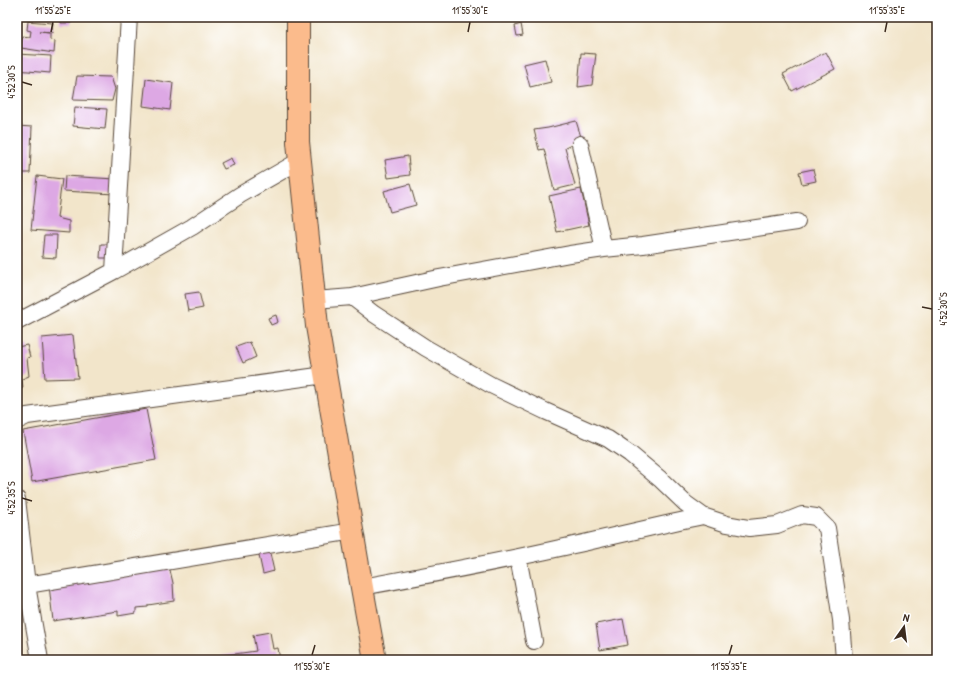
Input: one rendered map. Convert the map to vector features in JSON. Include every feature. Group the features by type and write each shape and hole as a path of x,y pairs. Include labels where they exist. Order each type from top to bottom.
{"highway":[{"path":"298,17 298,142 317,326 376,660"}],"street":[{"path":"114,271 129,17"},
{"path":"580,144 604,249"},
{"path":"17,322 114,271 192,227 240,195 300,161"},
{"path":"315,300 352,297 439,278 570,254 643,245 797,222"},
{"path":"352,297 374,314 426,348 491,385 608,439 630,454 685,503 703,516 727,524 749,528 776,525 802,515 816,517 826,528 841,620 844,660"},
{"path":"17,421 27,416 325,375"},
{"path":"17,499 22,586 40,660"},
{"path":"362,587 518,557 703,516"},
{"path":"22,586 353,531"},
{"path":"518,557 534,641"}],"building":[{"path":"61,17 72,17 71,23 61,23"},
{"path":"28,21 53,23 52,33 39,32 50,33 50,40 55,41 54,53 21,48 22,36 30,37 31,31 27,30"},
{"path":"521,24 523,35 517,36 515,26"},
{"path":"826,52 835,69 792,91 783,74"},
{"path":"581,53 596,54 592,85 578,87"},
{"path":"17,54 51,56 50,73 17,70"},
{"path":"545,59 551,82 530,87 524,64"},
{"path":"77,76 111,77 115,89 112,101 73,100"},
{"path":"146,79 173,83 170,110 143,106"},
{"path":"75,107 107,109 105,129 73,126"},
{"path":"576,121 582,140 565,148 575,185 554,190 544,149 539,150 534,130"},
{"path":"17,126 32,127 30,173 17,173"},
{"path":"408,156 410,175 388,178 385,160"},
{"path":"231,158 234,165 224,169 221,163"},
{"path":"813,169 816,181 802,184 799,172"},
{"path":"37,176 62,179 57,218 69,221 69,233 31,230"},
{"path":"65,176 115,179 114,194 64,191"},
{"path":"410,184 416,205 390,212 384,191"},
{"path":"581,189 589,225 557,232 549,196"},
{"path":"44,235 57,235 56,258 42,257"},
{"path":"101,244 110,244 110,258 100,258"},
{"path":"199,292 203,308 188,311 185,294"},
{"path":"276,315 278,322 271,325 268,318"},
{"path":"73,335 78,378 45,379 42,338"},
{"path":"250,342 256,357 243,363 236,347"},
{"path":"27,345 30,357 27,358 29,376 22,379 23,388 17,389 17,347"},
{"path":"146,409 156,460 32,482 23,431"},
{"path":"269,549 274,571 263,574 258,551"},
{"path":"169,566 173,583 174,601 136,608 136,613 118,616 118,611 53,621 49,585"},
{"path":"623,619 628,645 600,650 596,624"},
{"path":"270,632 273,649 278,648 280,660 199,660 256,651 253,635"}]}
